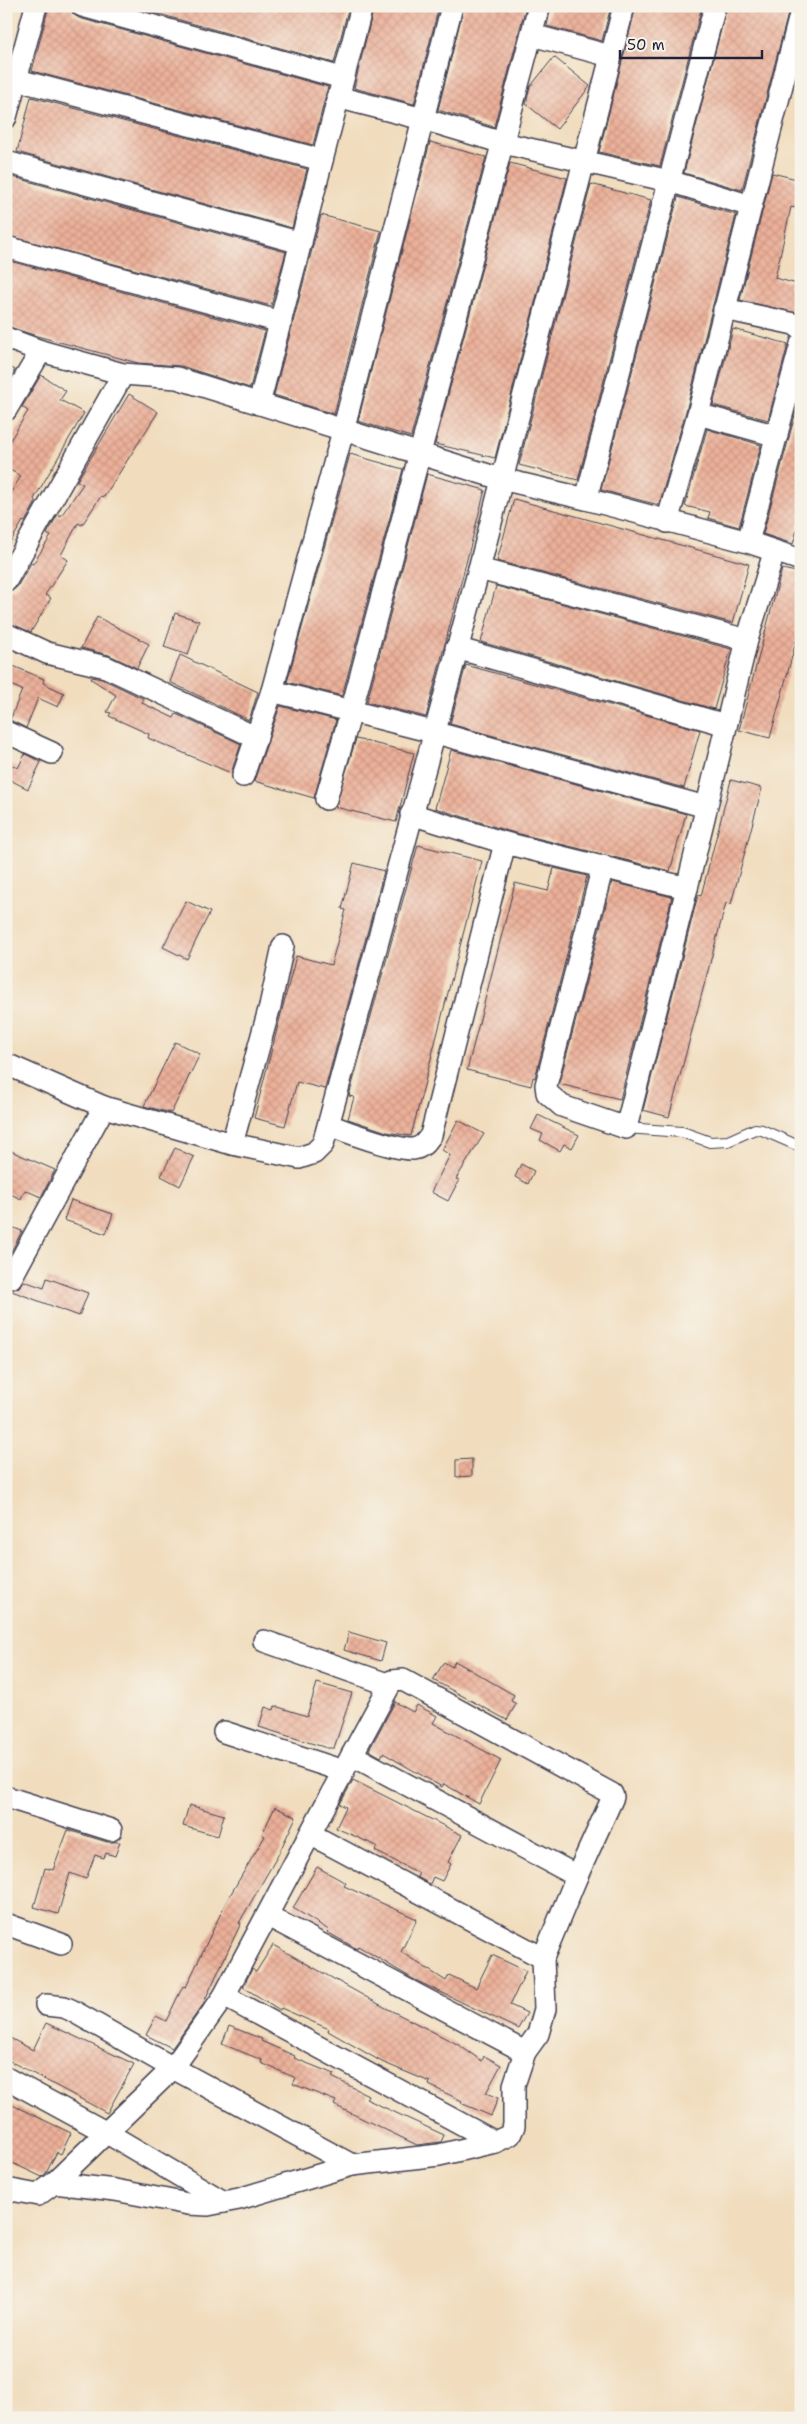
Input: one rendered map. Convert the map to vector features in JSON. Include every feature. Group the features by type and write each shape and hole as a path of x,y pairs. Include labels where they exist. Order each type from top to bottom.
{"street":[{"path":"6,116 11,79 36,6"},
{"path":"259,404 282,322 362,6"},
{"path":"243,776 272,691 343,430 452,6"},
{"path":"326,799 532,35 538,6"},
{"path":"6,1064 104,1108 232,1144 299,1158 314,1153 323,1144 456,648 479,569 624,6"},
{"path":"586,499 715,6"},
{"path":"87,7 340,88 423,119 503,143 669,181 751,206"},
{"path":"667,522 698,414 801,11"},
{"path":"532,35 610,56"},
{"path":"11,79 322,160"},
{"path":"6,162 301,243"},
{"path":"6,247 282,322"},
{"path":"724,309 794,324 801,329"},
{"path":"6,338 41,351 123,374 177,378 501,479 586,499 748,542 774,553 801,560"},
{"path":"748,542 801,344"},
{"path":"6,410 41,351"},
{"path":"6,581 123,374"},
{"path":"698,414 777,436"},
{"path":"603,866 546,1085 547,1093 562,1106 626,1128 747,640 774,553"},
{"path":"479,569 747,640"},
{"path":"6,634 47,653 106,667 257,738"},
{"path":"456,648 726,725"},
{"path":"272,691 434,732 706,807"},
{"path":"6,732 52,752"},
{"path":"411,814 505,843 687,888"},
{"path":"329,1126 361,1137 412,1149 422,1146 431,1135 505,843"},
{"path":"232,1144 270,1006 283,946"},
{"path":"11,1278 104,1108"},
{"path":"264,1641 390,1685"},
{"path":"6,2189 115,2190 188,2204 208,2205 352,2164 439,2155 495,2142 510,2135 514,2126 514,2085 526,2052 538,2034 545,2009 543,1958 577,1876 613,1797 612,1794 403,1680 396,1679 390,1685 224,1996 173,2068 46,2189"},
{"path":"224,1732 348,1763 577,1876"},
{"path":"6,1797 111,1830"},
{"path":"310,1834 543,1958"},
{"path":"268,1916 526,2052"},
{"path":"6,1924 61,1944"},
{"path":"224,1996 495,2142"},
{"path":"46,2005 64,2006 173,2068 352,2164"},
{"path":"6,2078 107,2132 224,2202"},
{"path":"6,2178 46,2189"}],"lane":[{"path":"626,1128 682,1132 710,1142 728,1140 755,1129 762,1130 801,1147"}],"building":[{"path":"49,6 70,6 73,14 79,18 328,87 313,145 32,71"},
{"path":"130,6 349,6 334,63"},
{"path":"374,6 439,6 414,104 354,88"},
{"path":"464,6 526,6 494,127 438,110"},
{"path":"551,6 611,6 602,41 547,26"},
{"path":"636,6 702,6 660,166 599,152"},
{"path":"727,6 790,6 742,190 684,173"},
{"path":"554,57 590,86 557,129 526,104 530,87"},
{"path":"31,97 307,169 292,228 17,152"},
{"path":"430,142 486,157 411,437 358,421"},
{"path":"510,163 567,178 495,458 435,444"},
{"path":"772,173 801,180 801,209 791,207 775,278 801,285 801,314 740,300"},
{"path":"13,177 286,252 271,306 6,235 6,202"},
{"path":"591,184 651,200 578,480 519,465"},
{"path":"678,197 736,215 686,411 659,505 601,490"},
{"path":"321,215 381,231 334,414 274,395"},
{"path":"6,260 265,331 250,388 181,366 138,363 6,326"},
{"path":"733,329 788,344 768,420 713,405"},
{"path":"6,365 15,370 6,385"},
{"path":"41,375 66,391 60,400 84,413 34,499 36,502 25,522 23,521 7,548 9,550 6,555 6,500 21,476 6,468 6,447 28,411 22,407"},
{"path":"801,393 801,515 793,544 763,534"},
{"path":"129,394 158,412 104,497 101,496 82,525 78,523 61,555 68,560 45,595 51,598 31,632 6,622 6,593 17,587 31,563 33,564 51,536 47,534 58,514 61,516 83,484 77,481"},
{"path":"707,429 761,445 739,527 708,518 710,512 685,506"},
{"path":"350,454 403,469 342,696 287,682"},
{"path":"427,474 485,490 426,717 367,702"},
{"path":"514,499 749,564 733,623 497,561"},
{"path":"782,569 801,573 801,623 770,738 739,730"},
{"path":"496,586 731,649 714,709 481,642"},
{"path":"175,613 199,621 188,655 164,647"},
{"path":"97,617 149,644 137,668 109,655 81,648"},
{"path":"180,655 258,692 249,720 170,682"},
{"path":"6,663 44,679 43,683 64,693 58,707 38,698 26,728 10,720 22,690 6,683"},
{"path":"466,665 700,730 684,788 450,724"},
{"path":"92,677 102,679 144,699 142,703 174,718 176,714 241,744 231,773 148,738 149,734 109,716 111,713 107,712 116,695 91,679"},
{"path":"280,706 336,720 314,798 254,781"},
{"path":"356,739 414,753 396,822 335,807"},
{"path":"451,750 686,814 670,871 508,831 435,808"},
{"path":"25,754 41,762 28,789 6,778 6,762 18,768"},
{"path":"731,780 762,788 731,904 726,903 669,1117 643,1110 698,895 701,896"},
{"path":"418,845 482,861 411,1136 387,1132 348,1119 354,1097 349,1096"},
{"path":"354,863 384,871 325,1089 297,1082 285,1126 254,1118 296,956 331,965 346,910 342,909"},
{"path":"554,868 587,876 535,1078 533,1077 531,1086 467,1070 515,883 548,891"},
{"path":"612,882 672,897 620,1099 559,1084"},
{"path":"186,901 210,912 187,959 163,947"},
{"path":"175,1042 200,1054 171,1113 144,1106"},
{"path":"538,1115 579,1135 572,1148 564,1144 560,1151 540,1140 543,1134 531,1129"},
{"path":"458,1120 484,1134 456,1179 459,1180 448,1201 431,1192 450,1155 442,1150"},
{"path":"175,1148 194,1157 180,1186 161,1176"},
{"path":"6,1149 55,1170 41,1197 25,1190 21,1199 6,1192"},
{"path":"521,1164 534,1171 528,1184 515,1177"},
{"path":"71,1200 113,1214 106,1234 64,1220"},
{"path":"6,1225 22,1231 6,1261"},
{"path":"47,1278 88,1293 79,1316 9,1290 18,1288 24,1281 44,1288"},
{"path":"472,1459 472,1476 456,1477 456,1460"},
{"path":"349,1632 386,1643 381,1661 344,1650"},
{"path":"455,1661 514,1695 511,1701 516,1704 507,1720 433,1680 444,1662 452,1667"},
{"path":"317,1683 352,1693 334,1748 327,1748 259,1727 265,1707 274,1710 275,1706 307,1716"},
{"path":"395,1702 413,1712 417,1705 437,1716 433,1723 501,1760 479,1804 444,1784 442,1787 383,1753 381,1757 369,1750"},
{"path":"353,1780 462,1835 448,1862 451,1864 442,1881 433,1877 430,1884 417,1877 419,1873 375,1851 377,1846 336,1828 346,1807 340,1804"},
{"path":"189,1805 224,1815 218,1836 183,1826"},
{"path":"275,1807 296,1817 278,1855 239,1923 241,1923 202,2006 172,2048 146,2035 156,2016 166,2021 183,1986 186,1987 226,1902 265,1836 262,1834"},
{"path":"68,1830 107,1842 120,1842 115,1856 106,1853 104,1858 95,1855 86,1879 70,1873 58,1914 34,1907 45,1868 53,1870"},
{"path":"317,1867 346,1883 344,1886 417,1919 401,1952 446,1981 449,1975 476,1988 492,1955 526,1971 510,2005 527,2013 518,2029 413,1979 358,1946 357,1949 327,1932 329,1930 293,1908"},
{"path":"273,1945 384,2007 457,2044 482,2061 484,2056 501,2065 486,2093 498,2098 491,2116 461,2103 462,2101 429,2085 430,2082 382,2062 328,2031 329,2029 281,2008 280,2010 243,1987 252,1969 256,1972"},
{"path":"46,2023 134,2064 107,2113 6,2059 6,2036 33,2050"},
{"path":"229,2026 262,2039 261,2041 295,2056 294,2058 334,2074 332,2077 368,2095 366,2099 444,2135 441,2142 417,2145 334,2105 336,2101 293,2084 296,2078 261,2063 262,2060 222,2044"},
{"path":"6,2102 71,2133 61,2154 57,2152 42,2177 6,2160"}]}
